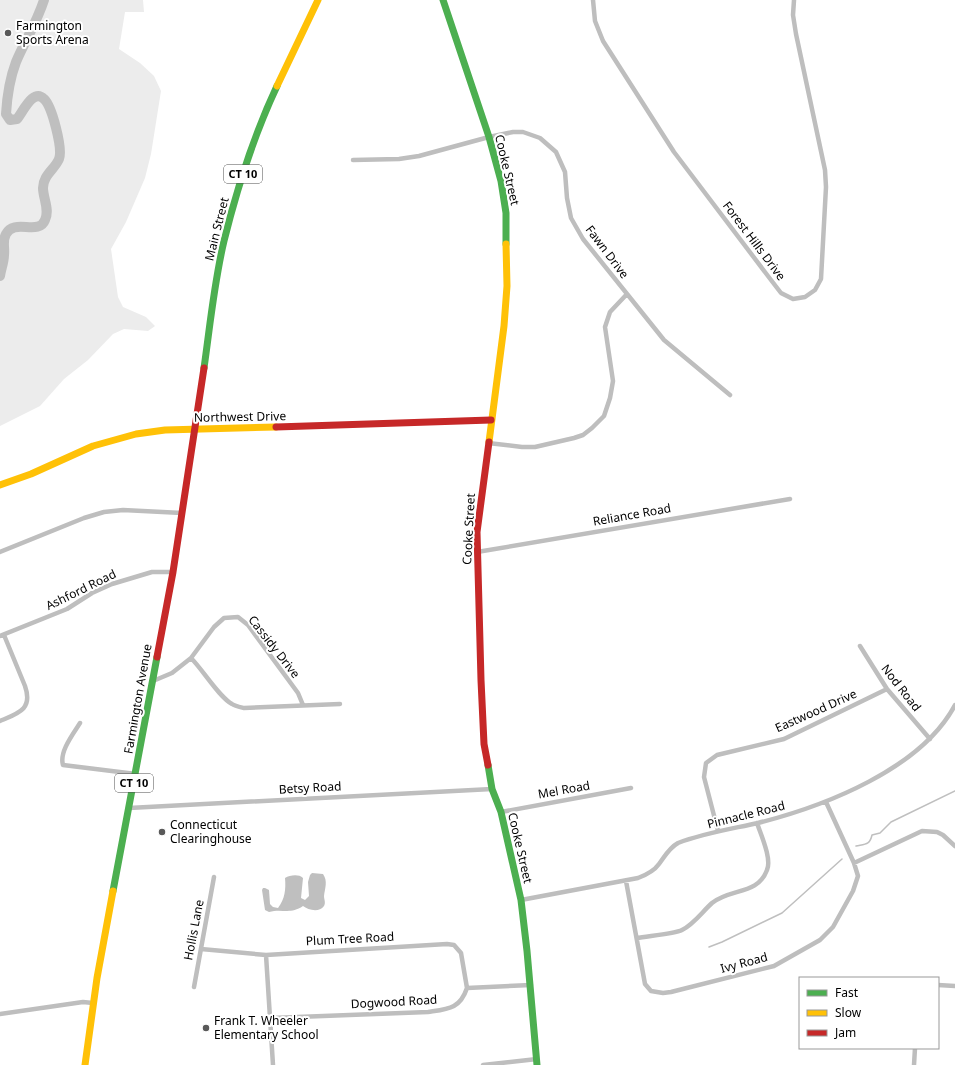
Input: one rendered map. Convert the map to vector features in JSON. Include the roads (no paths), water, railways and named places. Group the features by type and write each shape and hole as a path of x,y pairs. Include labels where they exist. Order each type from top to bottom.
{"main road":[{"name":"Main Street","path":"205,360 218,272 246,164 264,114 316,0"},
{"name":"Cooke Street","path":"443,0 489,137 502,187 506,213 507,286 505,310 480,506 477,552 481,680 484,744 492,789 501,812 521,900 531,985 537,1062"},
{"name":"Farmington Avenue","path":"85,1065 93,1003 173,572 205,360"},
{"name":"Northwest Drive","path":"0,485 26,477 78,452 117,438 160,430 491,420"}],"street":[{"name":"Forest Hills Drive","path":"593,0 595,21 603,41 674,152 781,293 793,298 805,297 815,290 821,279 826,187 825,170 820,144 796,34 793,15 794,0"},
{"name":"Fawn Drive","path":"353,160 399,159 419,156 513,132 523,132 540,138 556,152 565,172 567,198 571,218 583,239 664,340 730,395"},
{"path":"488,443 535,447 574,438 592,428 604,416 610,398 613,381 605,327 610,312 627,294"},
{"name":"Reliance Road","path":"477,552 790,499"},
{"path":"0,552 84,518 113,510 182,513"},
{"name":"Ashford Road","path":"2,636 67,609 92,593 112,584 152,572 173,572"},
{"name":"Cassidy Drive","path":"153,681 172,673 191,658 214,627 224,618 238,617 248,625 298,693 302,705"},
{"path":"0,721 21,712 25,707 27,700 25,686 2,636"},
{"name":"Nod Road","path":"860,646 887,689 930,739"},
{"path":"191,658 222,696 232,704 244,708 340,704"},
{"name":"Eastwood Drive","path":"718,831 704,777 706,764 717,755 784,739 887,689"},
{"name":"Pinnacle Road","path":"521,900 638,878 650,873 670,849 678,842 718,831 757,823 826,802 890,770 911,756 930,739 944,723 955,705"},
{"path":"80,723 66,747 62,762 63,765 136,774"},
{"name":"Mel Road","path":"501,812 631,788"},
{"name":"Betsy Road","path":"129,808 492,789"},
{"name":"Ivy Road","path":"626,881 645,984 651,991 671,992 774,966 820,940 833,927 853,891 858,876 854,863 826,802"},
{"path":"637,938 681,930 712,903 727,894 753,888 762,881 768,868 768,856 757,823"},
{"path":"854,863 922,831 937,832 943,835 955,846"},
{"name":"Hollis Lane","path":"194,987 214,878"},
{"name":"Plum Tree Road","path":"201,949 266,955 447,944 454,945 461,953 467,988"},
{"path":"266,955 273,1065"},
{"path":"939,984 955,986"},
{"path":"467,988 531,985"},
{"name":"Dogwood Road","path":"271,1018 428,1012 448,1009 461,1002 467,988"},
{"path":"0,1014 83,1002 93,1003"},
{"path":"914,1065 915,1049"},
{"path":"483,1065 537,1062"}],"waterway":[{"path":"0,276 4,260 5,237 10,229 15,227 38,227 42,225 45,220 47,212 43,192 44,183 45,179 57,163 60,154 58,137 53,118 47,103 40,96 36,96 32,99 17,119 10,120 6,114 9,88 14,68 44,0"},
{"path":"856,846 870,841 872,835 880,833 891,822 955,791"},
{"path":"709,947 782,913 842,859"}],"place":[{"name":"Farmington Sports Arena","path":"8,33"},
{"name":"Connecticut Clearinghouse","path":"162,832"},
{"name":"Frank T. Wheeler Elementary School","path":"206,1028"}]}
